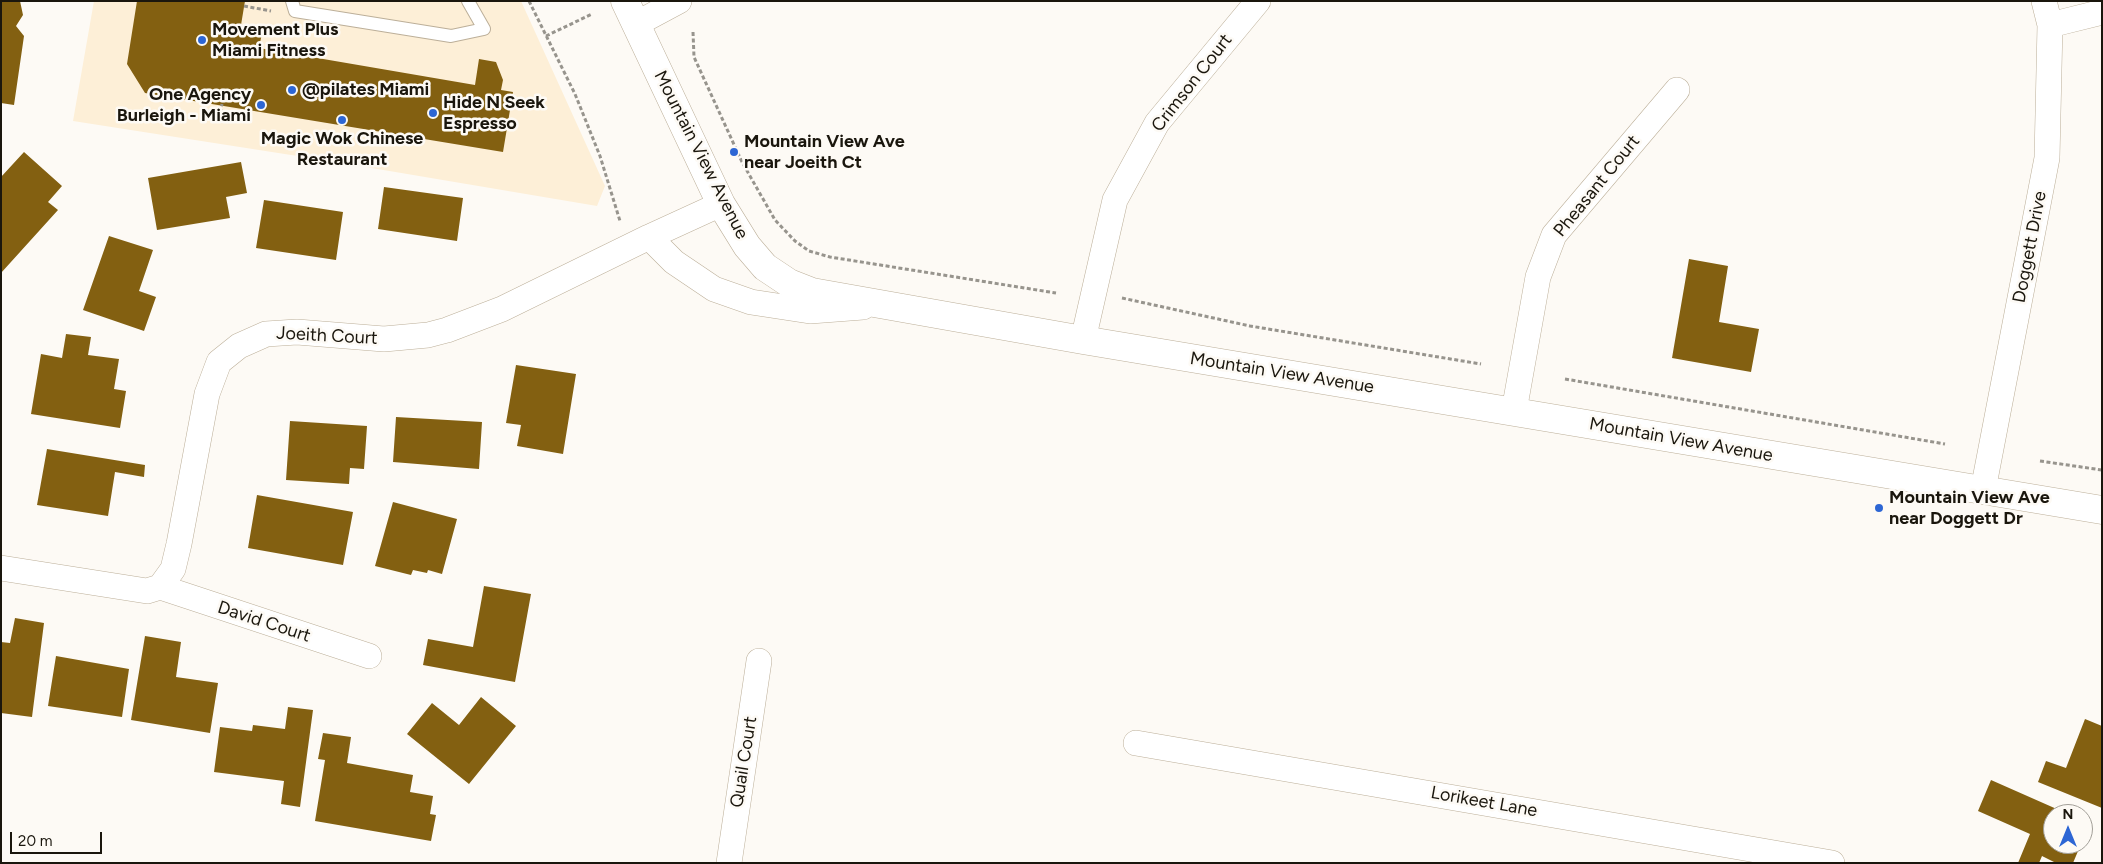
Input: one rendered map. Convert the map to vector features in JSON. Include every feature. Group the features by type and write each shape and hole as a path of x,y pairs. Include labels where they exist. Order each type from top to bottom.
{"street":[{"path":"630,13 679,1"},
{"name":"Crimson Court","path":"1083,340 1115,200 1157,123 1258,1"},
{"name":"Doggett Drive","path":"1982,490 2047,158 2050,25 2044,1"},
{"path":"2050,25 2102,12"},
{"name":"Mountain View Avenue","path":"630,13 722,204 746,246 765,267 789,283 812,292 1083,340 2102,510"},
{"name":"Pheasant Court","path":"1514,411 1538,277 1554,234 1677,90"},
{"name":"Joeith Court","path":"160,587 173,569 207,394 219,362 239,346 266,334 297,332 384,340 428,335 466,324 502,309 649,237 722,204"},
{"path":"649,237 674,262 714,288 751,302 810,311 886,305"},
{"path":"1,568 147,591 160,587"},
{"name":"David Court","path":"160,587 369,656"},
{"name":"Quail Court","path":"729,863 759,661"},
{"name":"Lorikeet Lane","path":"1136,743 1832,863"}],"lane":[{"path":"292,1 295,11 451,36 484,29 468,1"}],"path":[{"path":"530,1 575,94 597,147 621,224"},
{"path":"244,6 271,11"},
{"path":"546,36 592,14"},
{"name":"Mountain View Avenue","path":"693,32 694,57 742,162 775,220 795,241 810,251 830,257 1056,293"},
{"path":"219,119 222,104"},
{"path":"1122,298 1250,326 1481,364"},
{"path":"1565,379 1945,444"},
{"path":"2040,461 2102,470"}],"shaded area":[{"path":"94,1 521,1 605,186 597,206 336,162 73,121"}],"building":[{"path":"1,1 20,1 23,15 16,26 24,36 14,105 1,103"},
{"path":"137,1 245,1 241,25 263,28 259,48 475,85 479,59 496,62 503,80 501,90 513,92 503,152 145,93 127,64"},
{"path":"24,152 62,186 48,202 58,210 1,273 1,177"},
{"path":"241,162 247,193 226,197 230,218 157,230 148,178"},
{"path":"384,187 463,198 457,241 378,229"},
{"path":"264,200 343,212 336,260 256,248"},
{"path":"109,236 153,250 139,291 156,297 144,331 83,310"},
{"path":"1689,259 1728,266 1719,322 1759,329 1751,372 1672,358"},
{"path":"66,334 91,337 88,355 119,359 114,389 126,391 120,428 31,414 41,354 62,358"},
{"path":"516,365 576,374 563,454 517,446 521,425 506,423"},
{"path":"396,417 482,422 479,469 393,462"},
{"path":"290,421 367,426 364,469 350,468 349,484 286,480"},
{"path":"47,449 145,465 144,477 115,472 108,516 37,505"},
{"path":"257,495 353,512 343,565 248,548"},
{"path":"393,502 457,519 442,574 428,570 427,573 413,570 411,575 375,566"},
{"path":"484,586 531,594 515,682 423,665 428,639 473,647"},
{"path":"15,618 44,623 32,717 1,713 1,642 10,643"},
{"path":"145,636 181,642 176,677 218,683 210,733 131,720"},
{"path":"56,656 129,669 122,717 48,706"},
{"path":"481,697 516,726 469,784 407,734 432,703 459,725"},
{"path":"288,707 313,710 300,807 281,804 284,781 214,772 220,727 252,731 253,725 285,729"},
{"path":"2085,719 2102,726 2102,808 2038,782 2046,761 2066,768"},
{"path":"323,733 351,737 347,763 413,775 410,792 433,796 430,814 436,815 431,841 315,821 325,760 318,759"},
{"path":"1991,780 2045,804 2043,804 2043,854 2077,854 2073,863 2056,863 2042,856 2039,863 2018,863 2030,834 1978,811"}],"place":[{"name":"Movement Plus Miami Fitness","path":"202,40"},
{"name":"@pilates Miami","path":"292,90"},
{"name":"One Agency Burleigh - Miami","path":"261,105"},
{"name":"Hide N Seek Espresso","path":"433,113"},
{"name":"Magic Wok Chinese Restaurant","path":"342,120"},
{"name":"Mountain View Ave near Joeith Ct","path":"734,152"},
{"name":"Mountain View Ave near Doggett Dr","path":"1879,508"}]}
